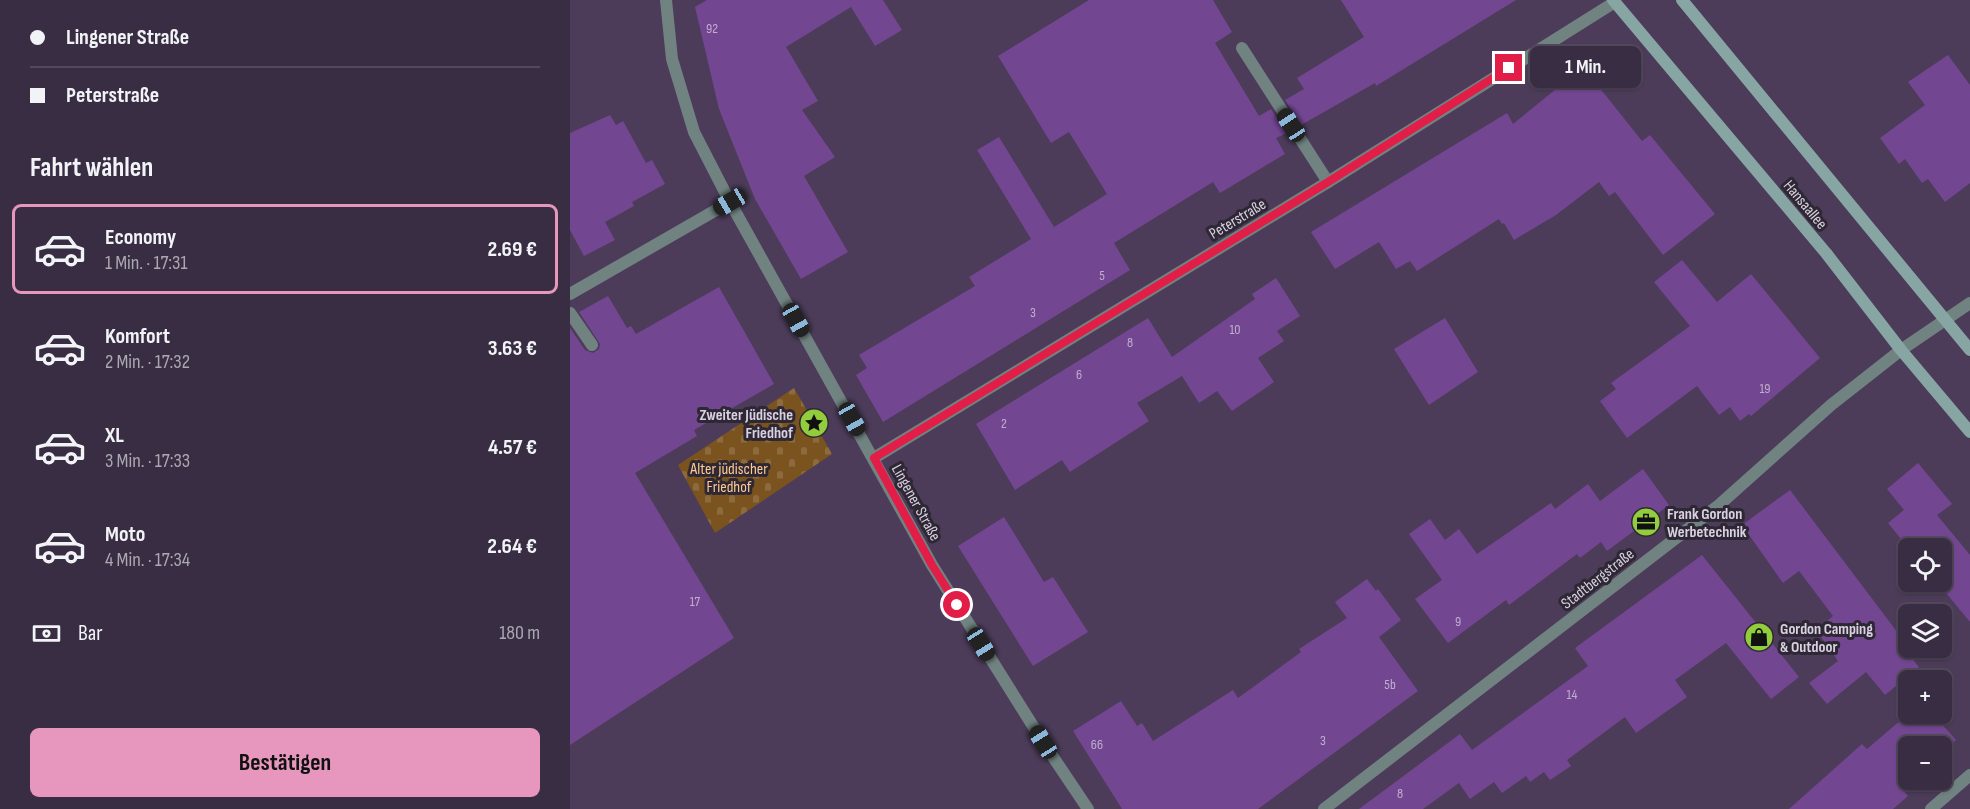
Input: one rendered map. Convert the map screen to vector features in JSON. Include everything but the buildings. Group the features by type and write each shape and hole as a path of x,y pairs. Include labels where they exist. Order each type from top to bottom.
{"main road":[{"name":"Hansaallee","path":"1682,0 1970,350"},
{"name":"Hansaallee","path":"1614,1 1826,253 1901,350 1970,432"}],"street":[{"name":"Lingener Straße","path":"666,0 672,59 694,132 730,202 932,565 1043,742 1088,809"},
{"name":"Peterstraße","path":"874,458 1328,182 1614,1"},
{"path":"1242,48 1328,182"},
{"path":"570,294 730,202"},
{"name":"Stadtbergstraße","path":"1324,809 1719,505 1831,405 1901,350 1970,303"},
{"path":"570,313 592,345"},
{"path":"1931,809 1970,775"}],"green space":[{"name":"Alter jüdischer Friedhof","path":"794,388 832,454 715,533 678,465"}],"place":[{"name":"Zweiter Jüdische Friedhof","path":"814,423"},
{"name":"Frank Gordon Werbetechnik","path":"1646,522"},
{"name":"Gordon Camping & Outdoor","path":"1759,637"}],"route":[{"path":"957,605 932,565 874,458 1328,182 1509,68"}]}
